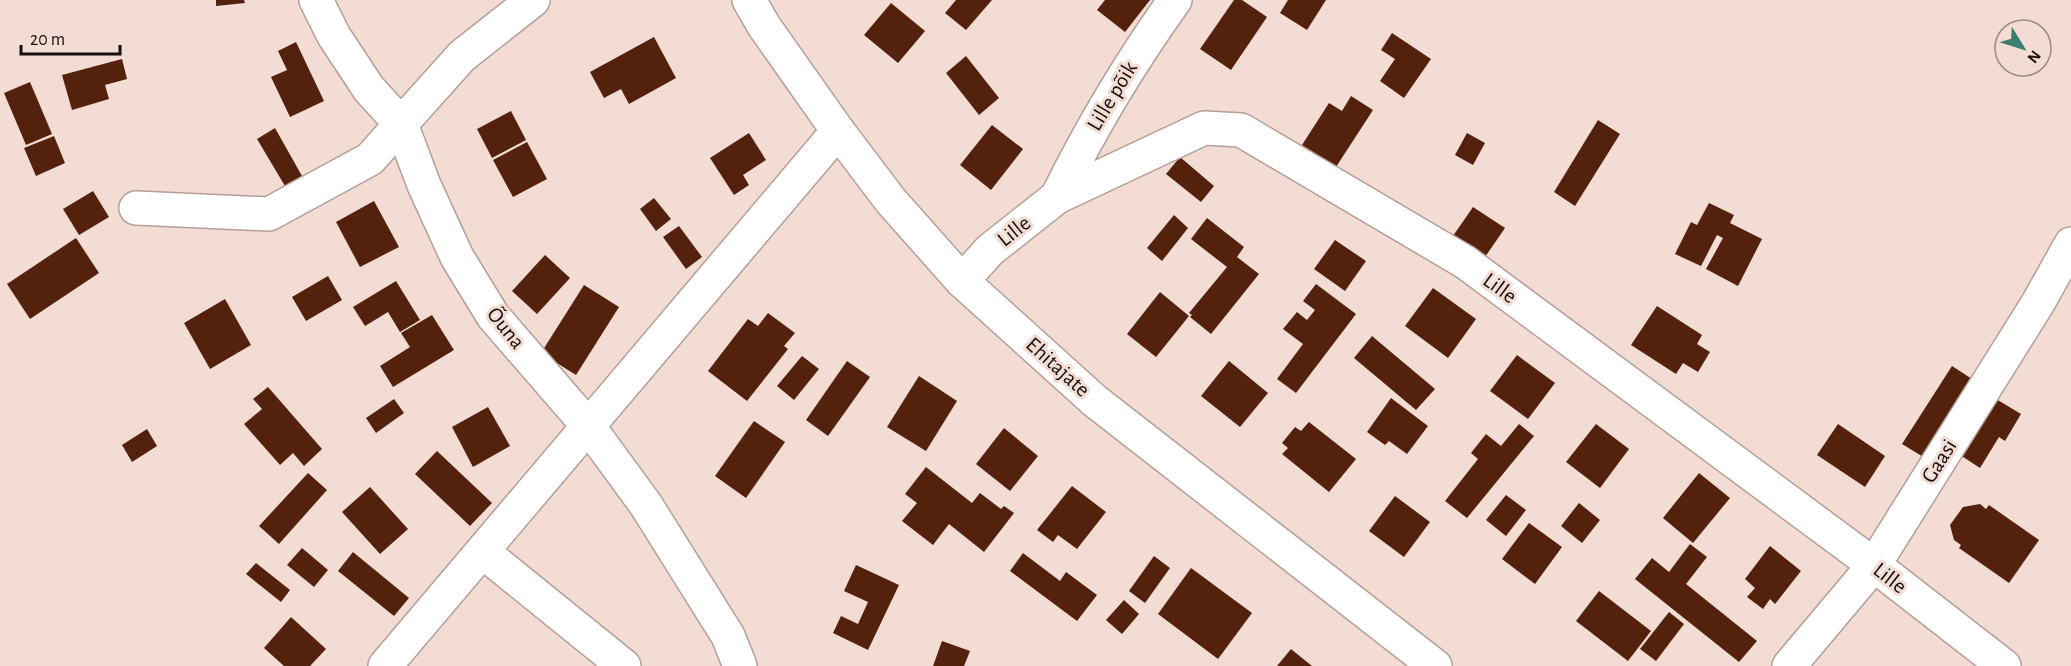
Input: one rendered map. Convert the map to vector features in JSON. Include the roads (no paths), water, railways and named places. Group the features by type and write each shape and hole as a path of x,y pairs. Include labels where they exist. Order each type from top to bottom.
{"street":[{"path":"316,0 334,36 369,89 400,124"},
{"path":"136,208 269,214 370,159 462,56 533,0"},
{"name":"Ehitajate","path":"749,0 764,26 838,131 891,201 962,281 1095,401 1435,666"},
{"name":"Lille põik","path":"1056,197 1083,145 1127,70 1174,0"},
{"name":"Õuna","path":"400,124 424,186 457,257 493,316 589,427 646,505 728,636 740,666"},
{"name":"Lille","path":"962,281 990,250 1056,197 1204,128 1241,130 1465,262 1874,565 2004,666"},
{"path":"385,666 838,131"},
{"name":"Gaasi","path":"1789,666 1874,565 2038,303 2071,244"},
{"path":"483,552 624,666"}]}
